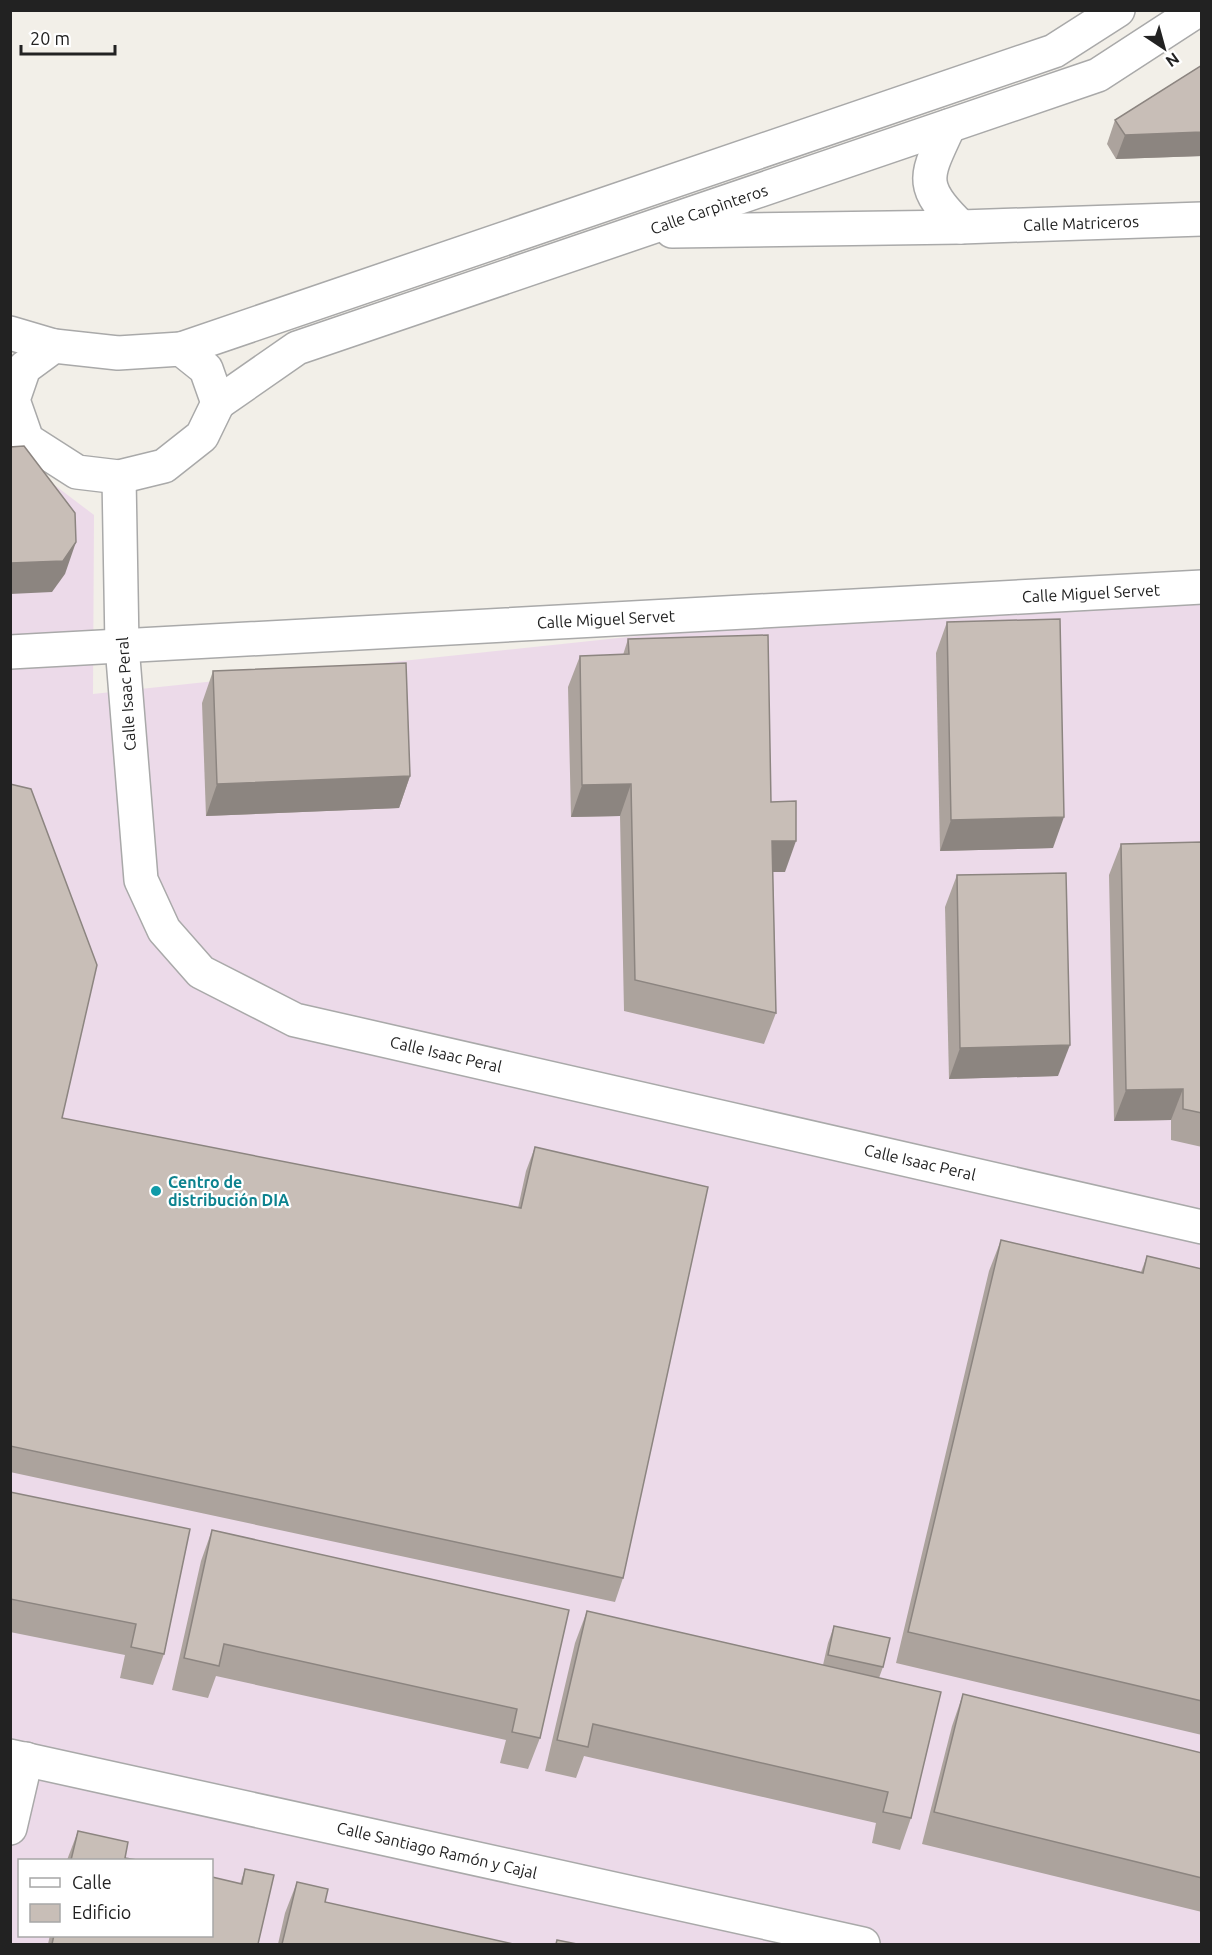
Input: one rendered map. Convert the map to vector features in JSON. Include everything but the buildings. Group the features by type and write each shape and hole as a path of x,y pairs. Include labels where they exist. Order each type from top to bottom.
{"street":[{"path":"10,333 54,346 118,353 181,349 1054,51 1118,10"},
{"name":"Calle Carpìnteros","path":"218,403 297,348 644,232 1098,75 1198,10"},
{"path":"949,126 928,170 930,188 941,208 961,227"},
{"name":"Calle Matriceros","path":"644,232 961,227 1202,219"},
{"path":"54,346 24,368 12,398 27,440 77,472 119,477 164,466 202,436 218,403 206,369 181,349"},
{"name":"Calle Isaac Peral","path":"119,477 122,646 141,879 164,930 201,972 295,1020 1202,1227"},
{"name":"Calle Miguel Servet","path":"10,652 1202,587"},
{"path":"10,1828 18,1757"},
{"name":"Calle Santiago Ramón y Cajal","path":"18,1757 863,1944"}],"shaded area":[{"path":"36,471 94,515 93,694 1201,576 1201,1944 11,1944 10,472"}],"place":[{"name":"Centro de distribución DIA","path":"156,1191"}]}
